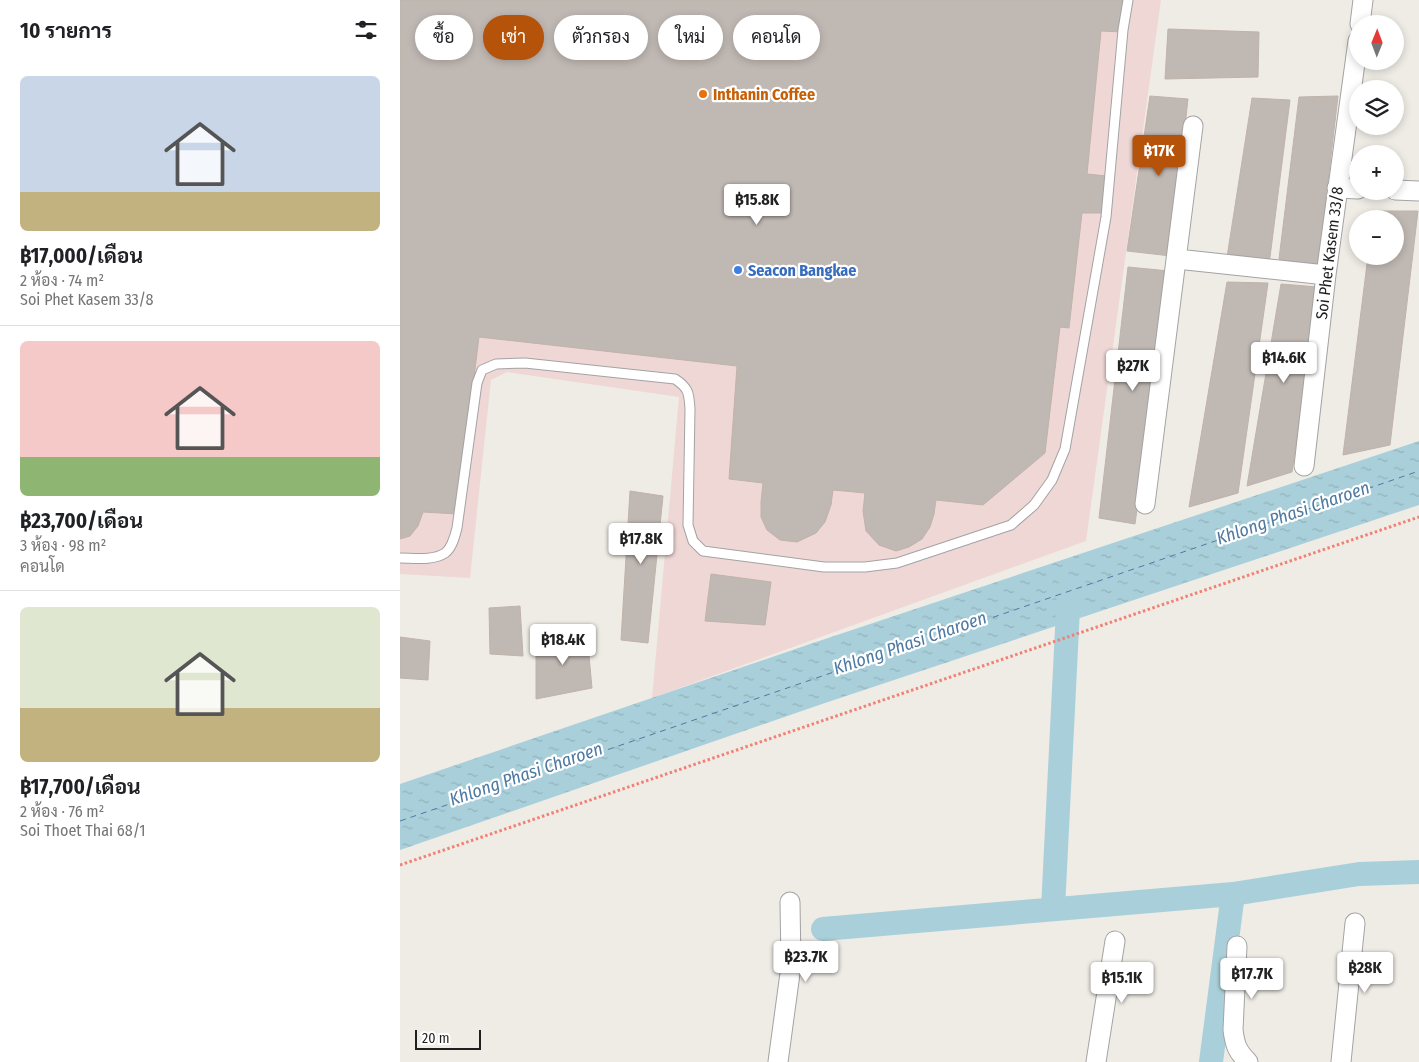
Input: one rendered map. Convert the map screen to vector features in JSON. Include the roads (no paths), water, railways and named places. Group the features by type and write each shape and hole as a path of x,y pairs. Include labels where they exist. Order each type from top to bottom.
{"street":[{"path":"1361,15 1363,0"},
{"name":"Soi Phet Kasem 33/8","path":"1304,466 1326,275 1354,70"},
{"path":"1145,504 1193,126"},
{"path":"1337,188 1349,189"},
{"path":"1404,190 1419,191"},
{"path":"1177,259 1326,275"},
{"path":"778,1062 791,966 790,902"},
{"path":"1341,1062 1355,923"},
{"path":"1096,1062 1115,941"},
{"path":"1238,946 1233,1030 1235,1044 1241,1055 1248,1062"}],"lane":[{"path":"400,558 432,558 446,553 452,543 457,528 477,384 482,370 496,364 525,364 675,379 685,385 689,396 690,409 688,525 693,541 703,552 824,568 865,567 897,562 1012,525 1034,505 1052,480 1065,449 1106,217 1123,30 1128,0"}],"water":[{"name":"Khlong Phasi Charoen","path":"1419,441 1419,505 825,703 400,850 400,784 810,644"}],"waterway":[{"path":"1053,909 1069,589"},
{"path":"823,929 1233,894 1359,874 1419,872"},
{"path":"1211,1062 1233,894"}],"place":[{"name":"Inthanin Coffee","path":"703,94"},
{"name":"Seacon Bangkae","path":"738,270"}]}
